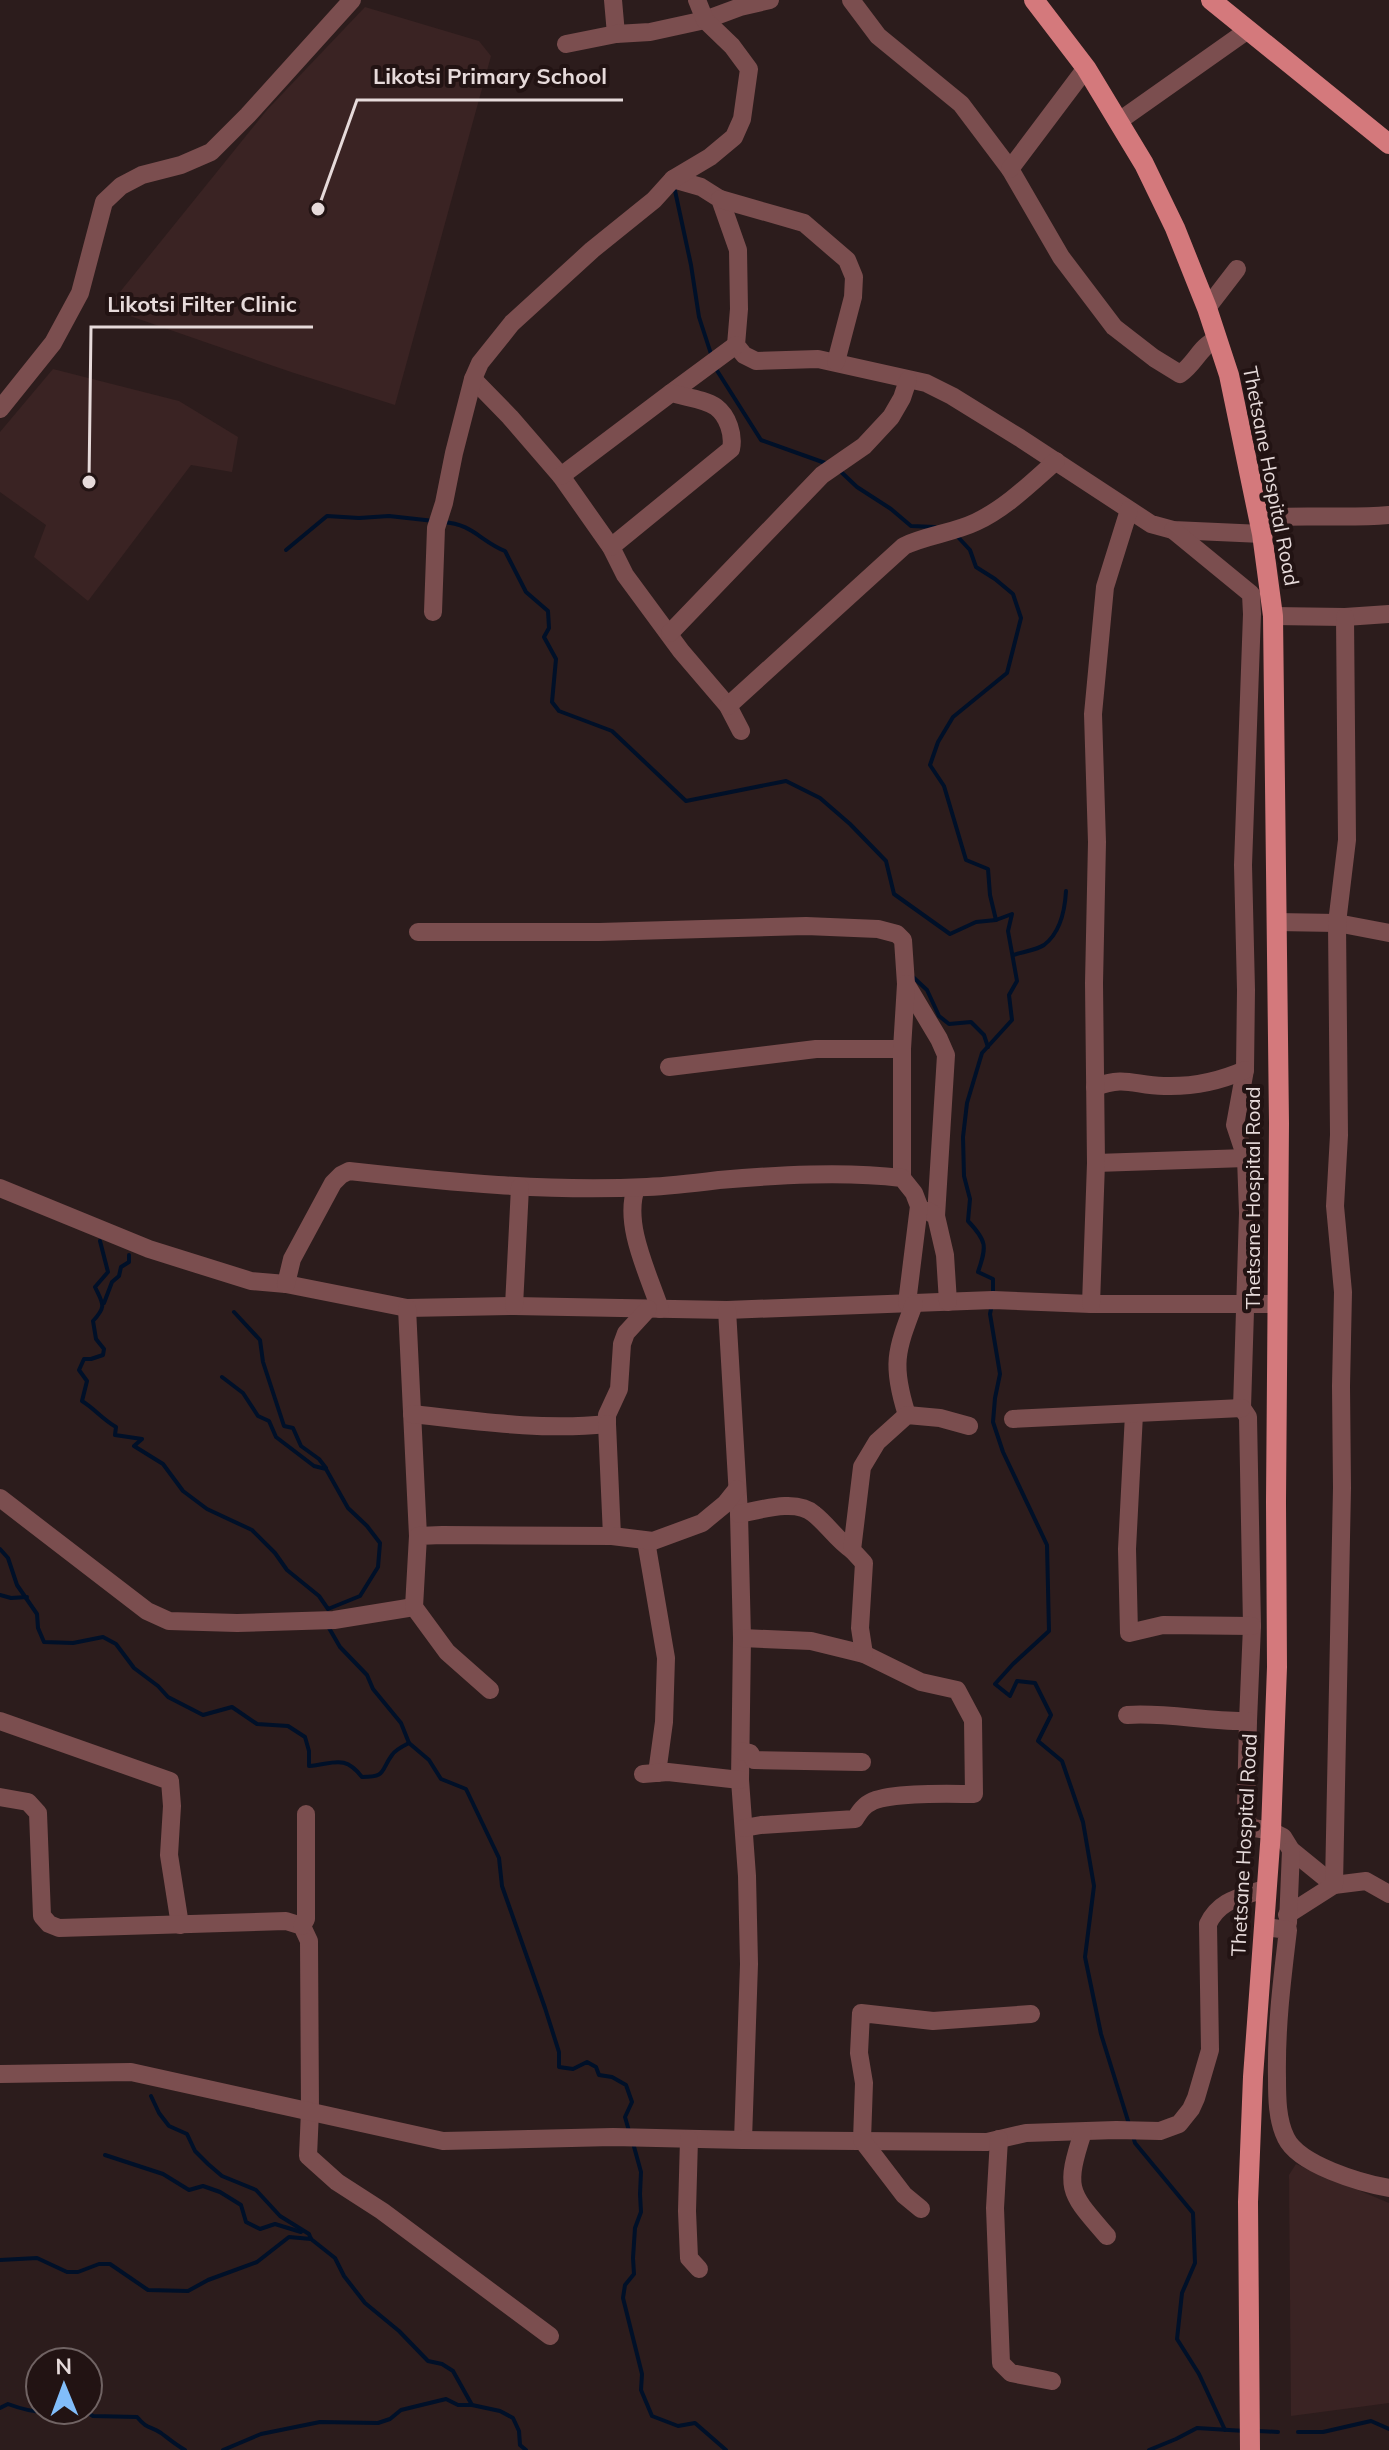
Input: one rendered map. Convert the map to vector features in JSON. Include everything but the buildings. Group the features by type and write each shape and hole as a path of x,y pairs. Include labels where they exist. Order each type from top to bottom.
{"main road":[{"name":"Thetsane Hospital Road","path":"1034,0 1086,68 1144,164 1175,228 1207,308 1229,375 1260,526 1273,616 1279,1123 1278,1601 1271,1831 1254,2062 1248,2202 1250,2450"},
{"path":"1211,0 1389,144"}],"street":[{"path":"0,409 53,343 80,293 104,202 121,186 142,175 181,165 211,152 352,0"},
{"path":"613,0 616,34"},
{"path":"433,612 436,528 473,379 480,363 512,323 603,241 654,200 673,179 710,157 734,137 742,119 749,69 732,46 705,20 697,0"},
{"path":"566,44 616,34 650,32 705,20 770,0"},
{"path":"851,0 878,36 961,104 1010,169 1061,257 1114,327 1180,374 1190,367 1206,343 1217,339"},
{"path":"1119,121 1248,30"},
{"path":"1010,169 1086,68"},
{"path":"673,179 701,187 720,199 804,223 847,260 854,277 853,297 836,362"},
{"path":"720,199 738,250 736,345 744,355 756,361 818,359 926,383 1056,461 1151,524 1173,530 1260,526 1294,515 1389,515"},
{"path":"1207,308 1237,269"},
{"path":"561,476 736,345"},
{"path":"473,379 561,476 611,547 625,575 681,651 728,706 741,731"},
{"path":"670,633 822,475 864,446 891,417 908,380"},
{"path":"611,547 731,449 731,433 715,406 671,393"},
{"path":"728,706 904,546 979,521 1015,497 1056,461"},
{"path":"1091,1304 1096,1163 1094,983 1097,842 1093,714 1105,587 1129,510"},
{"path":"1173,530 1251,594 1243,865 1245,1070 1235,1125 1246,1158 1248,1213 1242,1408 1248,1417 1252,1626 1248,1827 1271,1831 1283,1837 1291,1850 1334,1885"},
{"path":"1273,616 1389,614"},
{"path":"1334,1885 1343,1292 1335,1206 1339,1135 1337,923 1347,840 1345,617"},
{"path":"1276,922 1337,923 1389,933"},
{"path":"418,932 615,932 806,926 878,929 897,934 903,940 906,984 902,1049 902,1178 914,1193 919,1206 911,1303 896,1364 899,1391 907,1415"},
{"path":"906,984 946,1055 936,1216 945,1255 948,1302"},
{"path":"669,1067 816,1049 902,1049"},
{"path":"1095,1087 1112,1080 1163,1086 1211,1082 1245,1070"},
{"path":"1096,1163 1246,1158"},
{"path":"286,1284 292,1259 333,1183 349,1171 470,1184 562,1189 636,1188 833,1175 902,1178"},
{"path":"514,1306 520,1187"},
{"path":"0,1188 149,1249 251,1281 286,1284 407,1308 514,1306 727,1310 993,1300 1091,1304 1277,1304"},
{"path":"636,1188 632,1201 635,1231 654,1309"},
{"path":"919,1206 936,1216"},
{"path":"407,1308 418,1536 414,1607 447,1652 490,1690"},
{"path":"612,1536 607,1415 619,1389 622,1344 626,1333 654,1309"},
{"path":"727,1310 739,1514 742,1638 740,1780 749,1964 743,2140"},
{"path":"1013,1419 1242,1408"},
{"path":"412,1414 494,1424 607,1424"},
{"path":"1134,1414 1127,1549 1129,1633 1163,1625 1252,1626"},
{"path":"852,1550 862,1467 877,1442 907,1415 940,1418 969,1426"},
{"path":"418,1536 612,1536 646,1541 702,1523 737,1489"},
{"path":"0,1498 147,1611 169,1621 237,1623 334,1620 414,1607"},
{"path":"739,1514 794,1507 811,1511 864,1563 860,1628 864,1654"},
{"path":"646,1541 666,1658 664,1722 650,1773 740,1780"},
{"path":"742,1638 811,1641 864,1654 921,1682 957,1690 973,1720 974,1794 917,1795 874,1801 861,1809 855,1819 744,1828"},
{"path":"1127,1715 1152,1713 1248,1721"},
{"path":"0,1721 170,1781 169,1855 180,1925"},
{"path":"741,1751 750,1753 754,1760 862,1762"},
{"path":"0,1797 28,1802 38,1813 42,1916 49,1924 59,1928 286,1921 302,1926 309,1941 308,2156 337,2182 382,2211 550,2336"},
{"path":"302,1926 306,1919 306,1814"},
{"path":"1291,1850 1277,2043 1278,2106 1287,2141 1310,2162 1389,2188"},
{"path":"1265,1927 1288,1923 1334,1885 1389,1876"},
{"path":"1366,1881 1389,1894"},
{"path":"0,2074 131,2072 443,2141 613,2137 987,2142 1026,2133 1160,2131 1179,2124 1191,2109 1210,2050 1208,1924 1213,1914 1229,1901 1267,1888"},
{"path":"921,2209 904,2195 862,2140 864,2083 859,2053 861,2013 933,2021 1031,2014"},
{"path":"1083,2132 1070,2181 1080,2205 1107,2236"},
{"path":"689,2139 689,2258 699,2269"},
{"path":"999,2139 995,2208 1001,2363 1011,2373 1052,2381"}],"shaded area":[{"path":"365,7 479,41 491,56 395,405 107,308 267,110"},
{"path":"53,369 179,401 238,437 232,472 191,465 88,601 34,557 46,525 0,492 0,432"},
{"path":"1296,2164 1389,2203 1389,2403 1291,2416 1289,2175"}],"waterway":[{"path":"674,186 699,317 712,357"},
{"path":"716,369 761,440 828,464"},
{"path":"839,470 911,526 935,527"},
{"path":"286,550 327,516 389,516 434,521"},
{"path":"443,522 469,529 505,551 526,592 548,611 549,628 544,637 556,659 552,702 559,711 612,731 686,801 786,781 820,798 850,824 886,861 894,894 950,934 976,922 1012,914 1008,931 1017,981 1009,995 1012,1020 982,1053 967,1103 963,1137 964,1176 970,1199 968,1221 984,1244 978,1272 993,1279 993,1295"},
{"path":"957,536 970,550 976,567 1013,594 1021,618 1007,673 953,717 938,742 930,765 944,786 966,860 988,869 996,920"},
{"path":"1013,955 1044,945 1054,934 1061,920 1066,891"},
{"path":"913,977 927,990 939,1016 949,1024 971,1022 984,1035 988,1047"},
{"path":"100,1241 108,1272 95,1287 102,1305 93,1321 96,1339 104,1349 103,1355 84,1359 79,1370 87,1381 82,1401 116,1427 115,1435 142,1439 134,1446 163,1464 183,1491 207,1509 252,1530 287,1570 319,1596 328,1609 360,1596 378,1567 380,1543 348,1508 326,1469 314,1466 276,1437 269,1421 258,1416 243,1393 222,1377"},
{"path":"104,1303 121,1267 129,1262 129,1255"},
{"path":"992,1304 990,1314 1000,1374 993,1422 1003,1452 1047,1545 1049,1631 995,1684 1010,1696 1017,1681 1035,1683 1051,1715 1038,1741 1062,1761 1083,1822 1094,1886 1085,1957 1101,2034 1129,2124"},
{"path":"234,1312 260,1340 263,1362 284,1426 293,1428 301,1446 326,1468"},
{"path":"0,1549 8,1558 17,1585 37,1614 38,1628 44,1642 73,1643 103,1637 116,1644 134,1668 168,1697 203,1715 232,1707 257,1724 288,1726 305,1737 309,1766 344,1763 362,1777 376,1776 395,1751 409,1743 429,1760 441,1779 466,1789 499,1858 502,1886 559,2052 559,2067 573,2069 587,2062 596,2067 599,2075 612,2077 626,2085 632,2102 625,2117 629,2131"},
{"path":"0,1595 27,1597"},
{"path":"329,1628 340,1647 367,1675 373,1689 401,1723 409,1743"},
{"path":"151,2096 169,2126 187,2134 195,2151 208,2164 222,2176 256,2190 280,2216 309,2234 335,2258 344,2276 365,2303 399,2331 428,2361 442,2364 453,2371 472,2405"},
{"path":"1133,2136 1135,2143 1193,2213 1195,2263 1182,2293 1177,2339 1199,2374 1225,2430"},
{"path":"633,2143 641,2172 641,2212 635,2228 634,2274 625,2285 623,2298 642,2374 641,2390 652,2416 678,2426 695,2423 726,2450"},
{"path":"105,2155 163,2174 189,2190 203,2186 220,2192 241,2205 246,2222 260,2229 275,2224 301,2232"},
{"path":"0,2260 37,2258 67,2272 110,2264 148,2290 188,2291 257,2262 289,2237 311,2239"},
{"path":"223,2450 261,2434 320,2422 378,2423 390,2419 401,2410 446,2399 458,2405 500,2411 513,2418 519,2431 520,2445 526,2450"},
{"path":"0,2408 8,2404 24,2409"},
{"path":"104,2416 137,2417 185,2450"},
{"path":"1298,2432 1323,2432 1371,2421 1389,2429"},
{"path":"1149,2450 1197,2428 1245,2431"},
{"path":"1258,2431 1278,2432"}],"place":[{"name":"Likotsi Primary School","path":"318,209"},
{"name":"Likotsi Filter Clinic","path":"89,482"}]}
